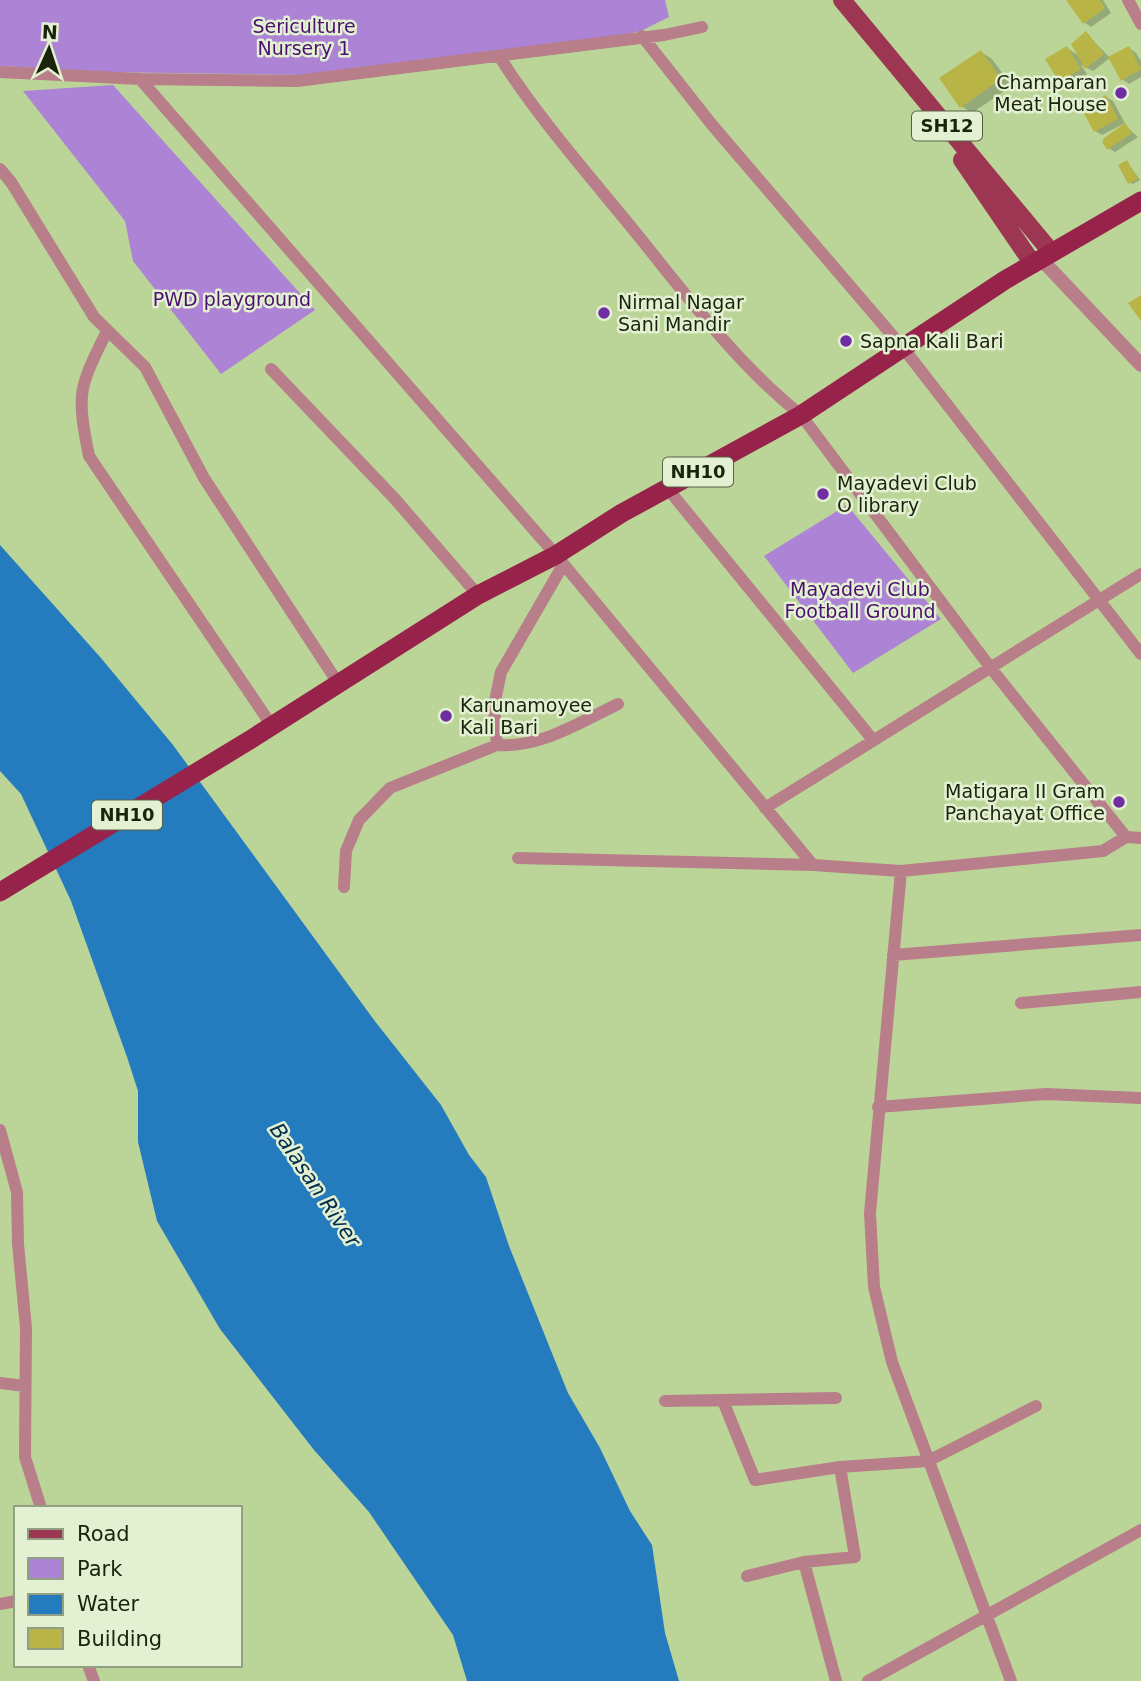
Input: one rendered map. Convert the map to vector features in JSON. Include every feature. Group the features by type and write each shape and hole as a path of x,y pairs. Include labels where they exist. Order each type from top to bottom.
{"highway":[{"name":"NH10","path":"0,892 253,738 478,595 559,560 668,489 801,415 1005,280 1141,201"}],"main road":[{"name":"SH12","path":"842,0 920,94 1042,259"},
{"name":"SH12","path":"920,94 1010,234 1042,259"},
{"path":"1005,280 1013,254 1010,234"}],"street":[{"path":"1128,0 1141,24"},
{"path":"0,72 140,79 298,81 683,33 702,27"},
{"path":"642,36 705,116 904,349 1141,654"},
{"path":"499,56 518,86 573,157 720,337 773,393 801,415 990,667 1126,837"},
{"path":"140,79 559,560 813,865"},
{"path":"0,169 19,194 94,317 145,367 204,478 338,683"},
{"path":"1042,259 1141,365"},
{"path":"107,331 83,381 79,409 89,456 272,726"},
{"path":"271,369 395,499 478,595"},
{"path":"668,489 873,740"},
{"path":"497,745 494,706 500,672 559,560"},
{"path":"765,808 1141,574"},
{"path":"344,887 346,851 359,820 390,788 497,745 510,746 554,735 618,704"},
{"path":"518,858 813,865 901,871 1103,851 1126,837 1141,838"},
{"path":"901,871 870,1213 874,1287 892,1362 1011,1681"},
{"path":"893,955 1141,935"},
{"path":"1021,1003 1141,992"},
{"path":"878,1107 1046,1094 1141,1098"},
{"path":"0,1130 17,1192 26,1328 25,1457 40,1506"},
{"path":"0,1383 25,1386"},
{"path":"664,1401 836,1398"},
{"path":"723,1401 755,1480 841,1467 928,1461 1036,1406"},
{"path":"747,1576 804,1562 855,1557 841,1467"},
{"path":"868,1681 1141,1530"},
{"path":"804,1562 836,1681"}],"green space":[{"name":"Sericulture Nursery 1","path":"0,0 665,0 669,17 643,30 625,35 303,75 97,72 0,66"},
{"name":"PWD playground","path":"113,85 315,310 221,374 133,261 125,221 23,91"},
{"name":"Mayadevi Club Football Ground","path":"847,505 941,619 853,673 764,556"}],"water":[{"name":"Balasan River","path":"0,545 101,658 173,745 374,1020 441,1105 469,1155 486,1177 509,1246 568,1393 600,1448 630,1511 652,1545 665,1633 679,1681 467,1681 453,1635 369,1512 314,1450 220,1329 157,1221 138,1142 138,1091 127,1057 71,901 21,794 0,771"}],"building":[{"path":"1066,0 1100,0 1105,8 1083,24"},
{"path":"1086,31 1104,54 1085,69 1071,44"},
{"path":"1067,46 1081,69 1059,82 1045,59"},
{"path":"1129,46 1141,69 1121,81 1108,57"},
{"path":"981,50 1001,79 960,108 939,78"},
{"path":"1106,95 1118,119 1094,132 1081,108"},
{"path":"1125,123 1132,133 1107,150 1102,142 1104,138"},
{"path":"1127,160 1138,179 1128,184 1118,165"},
{"path":"1141,295 1141,321 1128,303"}],"place":[{"name":"Champaran Meat House","path":"1121,93"},
{"name":"Nirmal Nagar Sani Mandir","path":"604,313"},
{"name":"Sapna Kali Bari","path":"846,341"},
{"name":"Mayadevi Club O library","path":"823,494"},
{"name":"Karunamoyee Kali Bari","path":"446,716"},
{"name":"Matigara II Gram Panchayat Office","path":"1119,802"}]}
